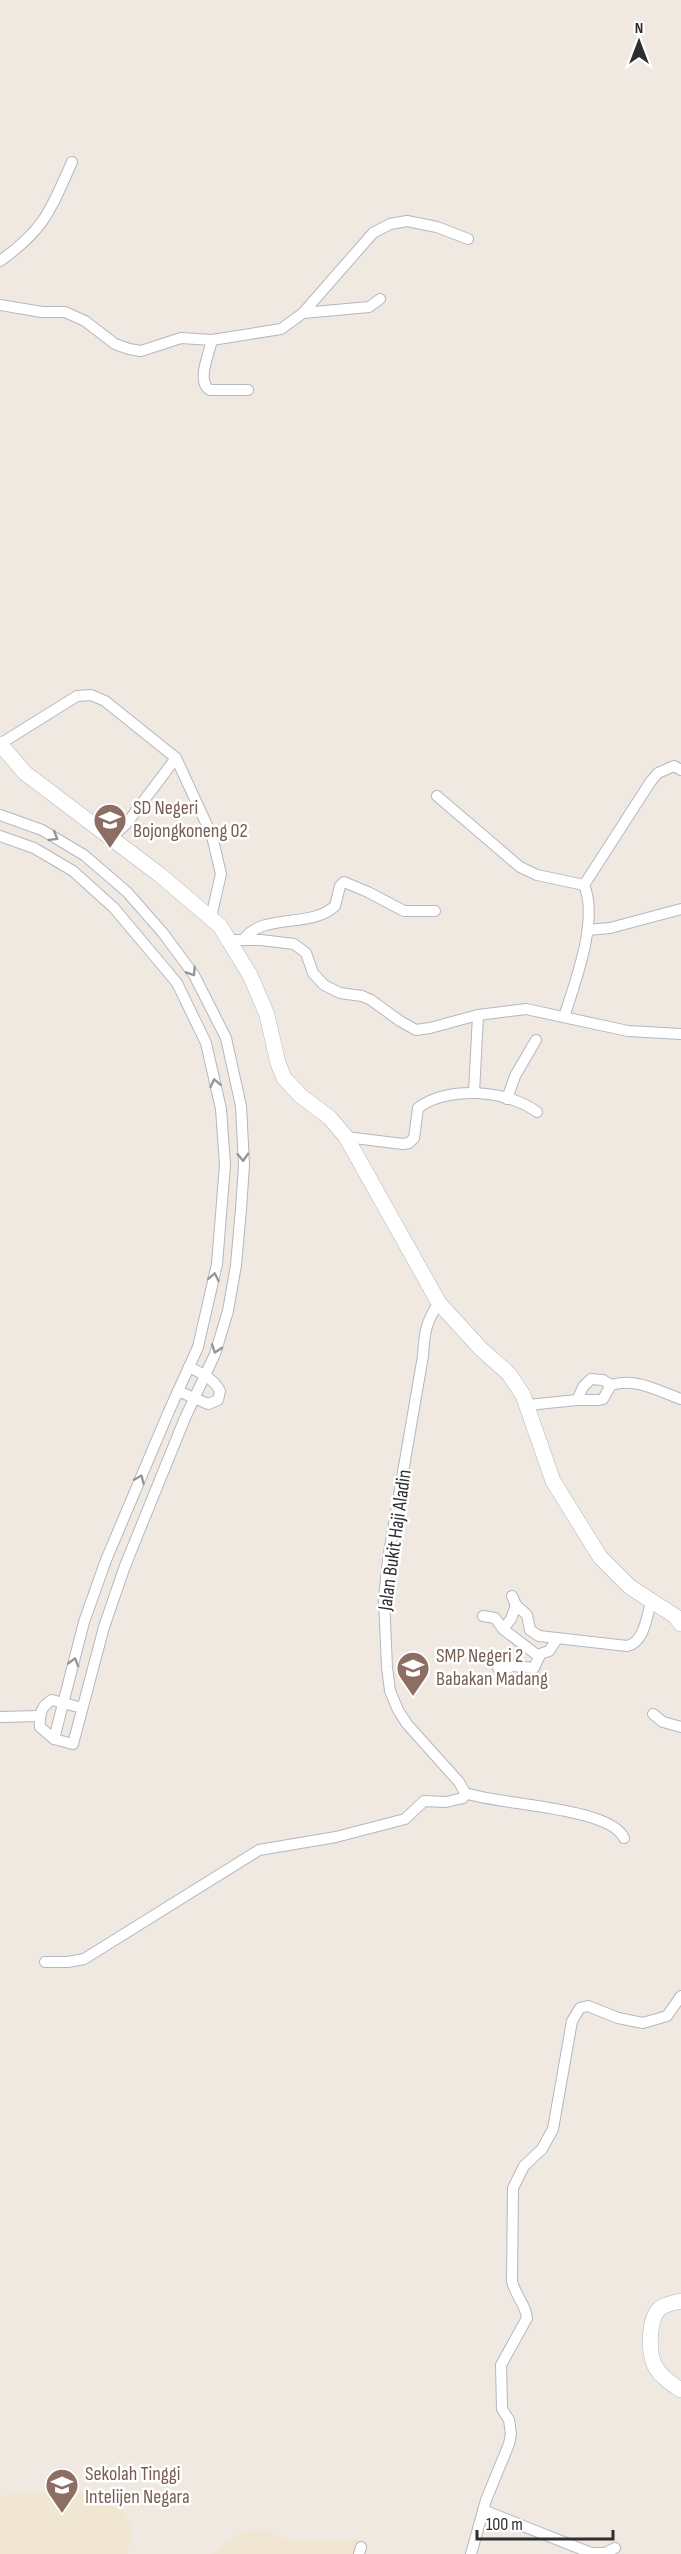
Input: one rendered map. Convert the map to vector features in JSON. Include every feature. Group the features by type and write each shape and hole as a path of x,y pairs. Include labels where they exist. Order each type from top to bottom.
{"street":[{"path":"0,261 18,249 43,223 72,162"},
{"path":"0,305 42,312 65,312 85,321 115,344 129,350 141,351 181,338 212,340 280,329 303,313 373,232 390,224 407,221 436,227 468,239"},
{"path":"303,313 369,307 380,299"},
{"path":"212,340 203,383 210,390 248,390"},
{"path":"212,917 221,874 212,836 176,758 105,701 91,695 76,696 0,744 25,772 212,917 237,940 267,1015 278,1063 284,1078 330,1118 346,1137 439,1303 481,1349 509,1374 528,1405 553,1481 582,1530 614,1572 651,1602 675,1616 681,1624"},
{"path":"111,838 128,823 176,758"},
{"path":"584,885 651,781 658,773 675,766 681,770"},
{"path":"437,796 520,867 537,875 584,885"},
{"path":"0,815 42,830 84,855 127,892 163,933 194,975 226,1038 241,1106 244,1165 242,1209 228,1311 215,1354 125,1566 104,1627 73,1744 54,1739 40,1727 39,1716 45,1704 52,1700 63,1701 82,1708"},
{"path":"0,836 34,848 73,871 114,908 177,983 206,1043 221,1109 225,1165 217,1264 198,1347 106,1560 84,1622 54,1739"},
{"path":"237,940 264,927 307,919 331,910 335,906 340,886 344,882 404,911 435,911"},
{"path":"564,1017 588,930 587,891 584,885"},
{"path":"588,930 610,928 681,909"},
{"path":"237,940 294,944 306,953 313,973 324,985 340,993 362,996 371,1000 416,1030 478,1015 526,1009 628,1031 681,1034"},
{"path":"474,1093 478,1015"},
{"path":"507,1099 515,1076 536,1040"},
{"path":"346,1137 409,1143 414,1137 416,1113 427,1101 445,1095 474,1093 507,1099 524,1104 537,1112"},
{"name":"Jalan Bukit Haji Aladin","path":"439,1303 429,1316 424,1330 423,1356 388,1559 384,1628 390,1691 398,1710 407,1724 459,1782 465,1793"},
{"path":"178,1391 208,1404 218,1400 220,1391 216,1384 206,1375 189,1367"},
{"path":"577,1400 583,1387 591,1379 603,1380 611,1385 636,1383 681,1399"},
{"path":"528,1405 603,1399 611,1385"},
{"path":"503,1629 511,1619 514,1600 527,1615 528,1625 534,1634 557,1639 632,1646 640,1636 651,1602"},
{"path":"483,1616 492,1616 503,1629 525,1647 540,1655"},
{"path":"498,1662 498,1668 502,1670 512,1666 534,1668 540,1655 549,1651 557,1639"},
{"path":"653,1714 663,1722 681,1727"},
{"path":"0,1717 39,1716"},
{"path":"45,1962 84,1959 259,1850 336,1837 405,1819 424,1801 459,1801 465,1793 477,1797 543,1807 602,1821 616,1827 624,1838"},
{"path":"471,2554 483,2510 511,2434 509,2420 502,2409 501,2365 527,2318 512,2281 513,2188 524,2166 549,2141 554,2129 572,2020 580,2008 588,2006 636,2023 652,2022 667,2016 681,1996"},
{"path":"681,2301 665,2305 653,2318 651,2355 662,2376 681,2390"},
{"path":"483,2510 591,2553 605,2553 615,2548"}],"shaded area":[{"name":"Sekolah Tinggi Intelijen Negara","path":"72,2491 116,2500 133,2527 128,2554 0,2554 0,2495"},
{"name":"Sekolah Tinggi Intelijen Negara","path":"266,2529 283,2539 360,2540 358,2554 214,2554 240,2532"}],"place":[{"name":"SD Negeri Bojongkoneng 02","path":"110,849"},
{"name":"SMP Negeri 2 Babakan Madang","path":"413,1697"},
{"name":"Sekolah Tinggi Intelijen Negara","path":"62,2514"}]}
